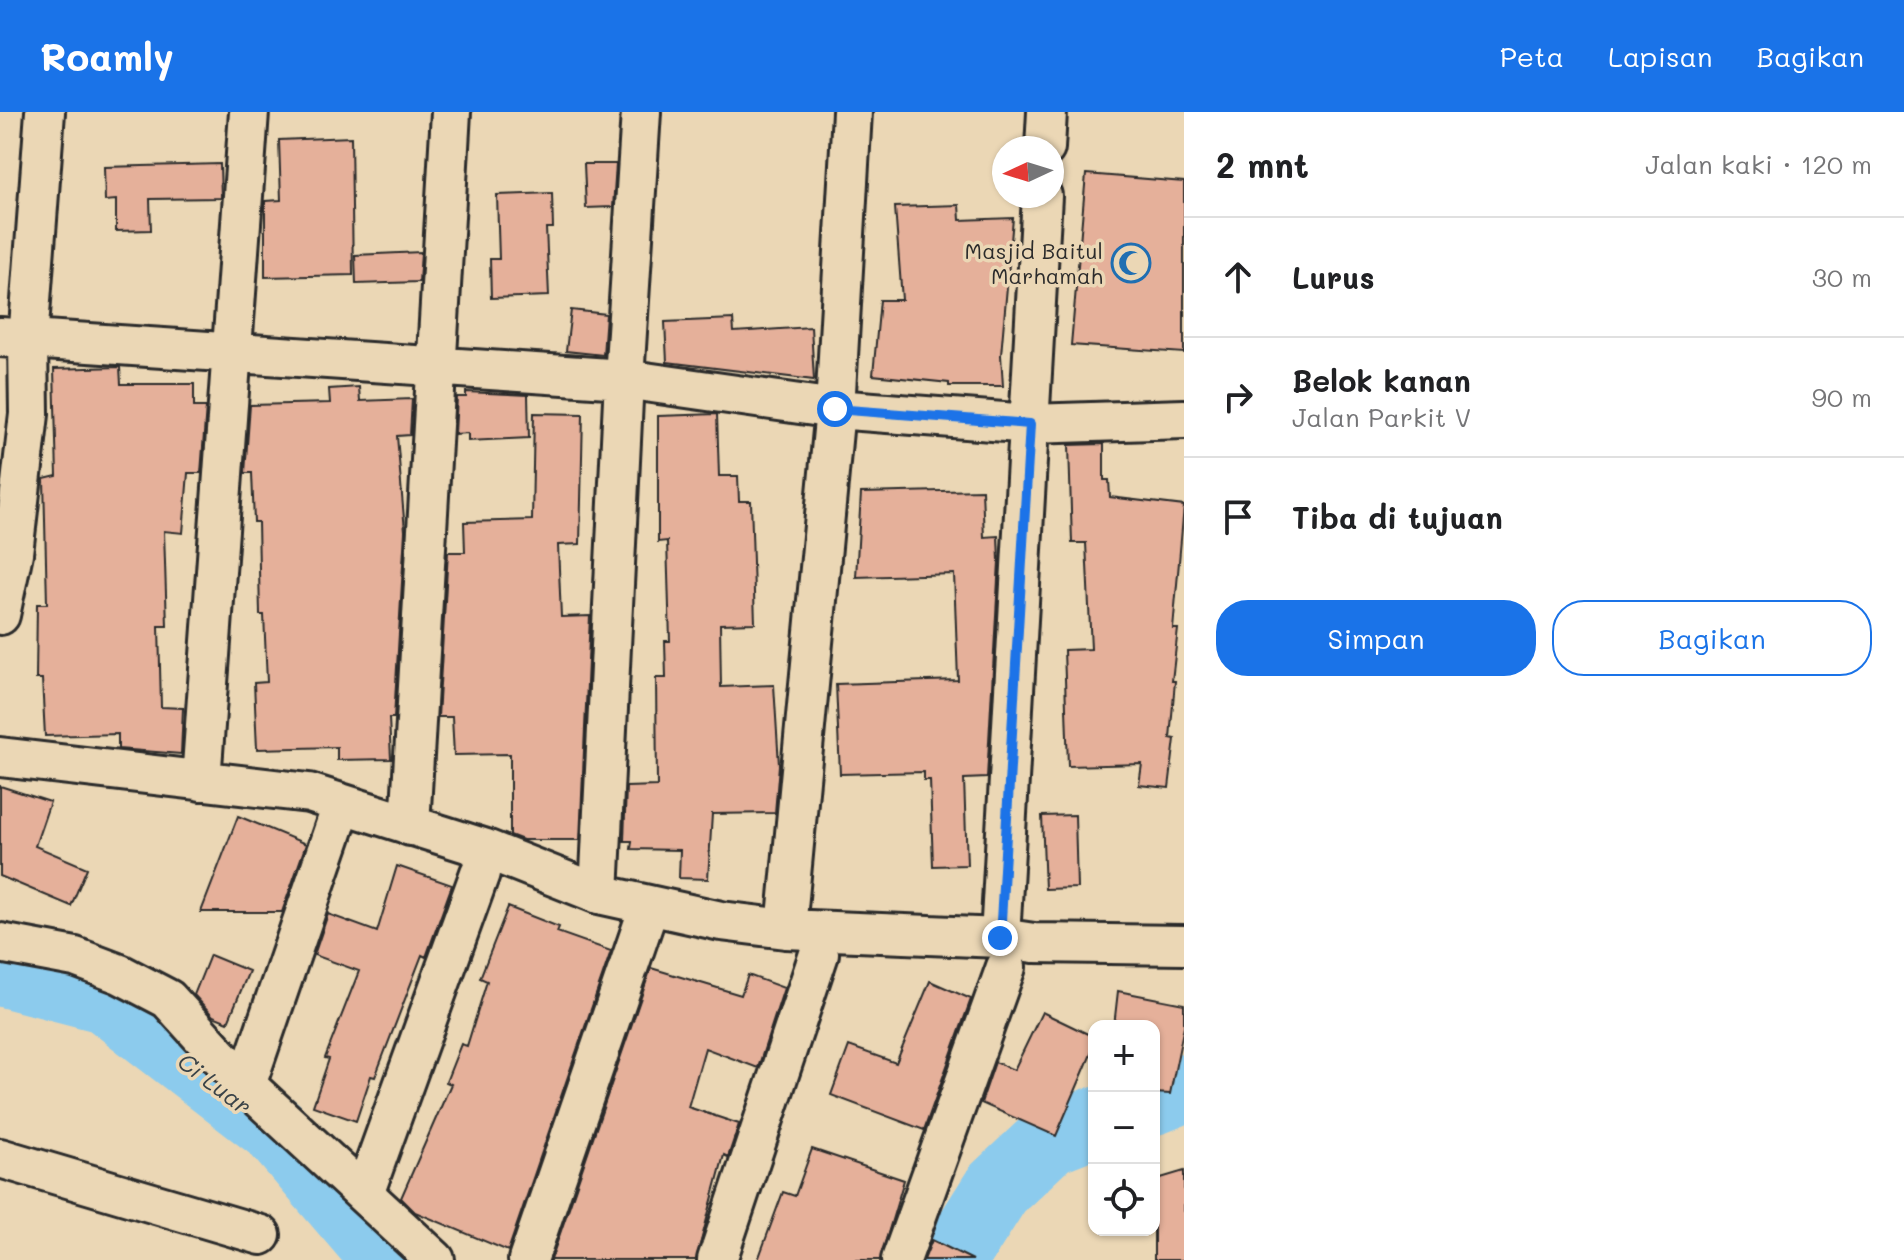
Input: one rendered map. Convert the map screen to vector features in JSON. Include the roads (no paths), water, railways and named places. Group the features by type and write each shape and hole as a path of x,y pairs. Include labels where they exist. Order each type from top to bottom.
{"street":[{"path":"0,615 13,553 29,414 14,339 45,112"},
{"path":"201,781 249,112"},
{"path":"410,826 451,112"},
{"path":"599,894 624,379 641,112"},
{"path":"786,929 835,409 852,112"},
{"path":"1046,136 1047,112"},
{"path":"901,1260 1003,952 1041,208"},
{"path":"14,339 624,379 835,409 1030,424 1184,419"},
{"path":"0,757 309,793 483,848 599,894 721,921 1003,952 1034,943 1184,945"},
{"path":"246,1085 336,823"},
{"path":"364,1194 480,873"},
{"path":"528,1260 646,916"},
{"path":"0,943 75,957 120,974 168,999 246,1085 435,1260"},
{"path":"717,1260 819,954"},
{"path":"0,1158 261,1235"}],"waterway":[{"name":"Ci Luar","path":"0,971 105,998 275,1129 387,1260"},
{"name":"Ci Luar","path":"1160,1098 1184,1088"},
{"name":"Ci Luar","path":"952,1260 997,1189 1050,1139 1088,1124"}],"place":[{"name":"Masjid Baitul Marhamah","path":"1131,263"}]}
